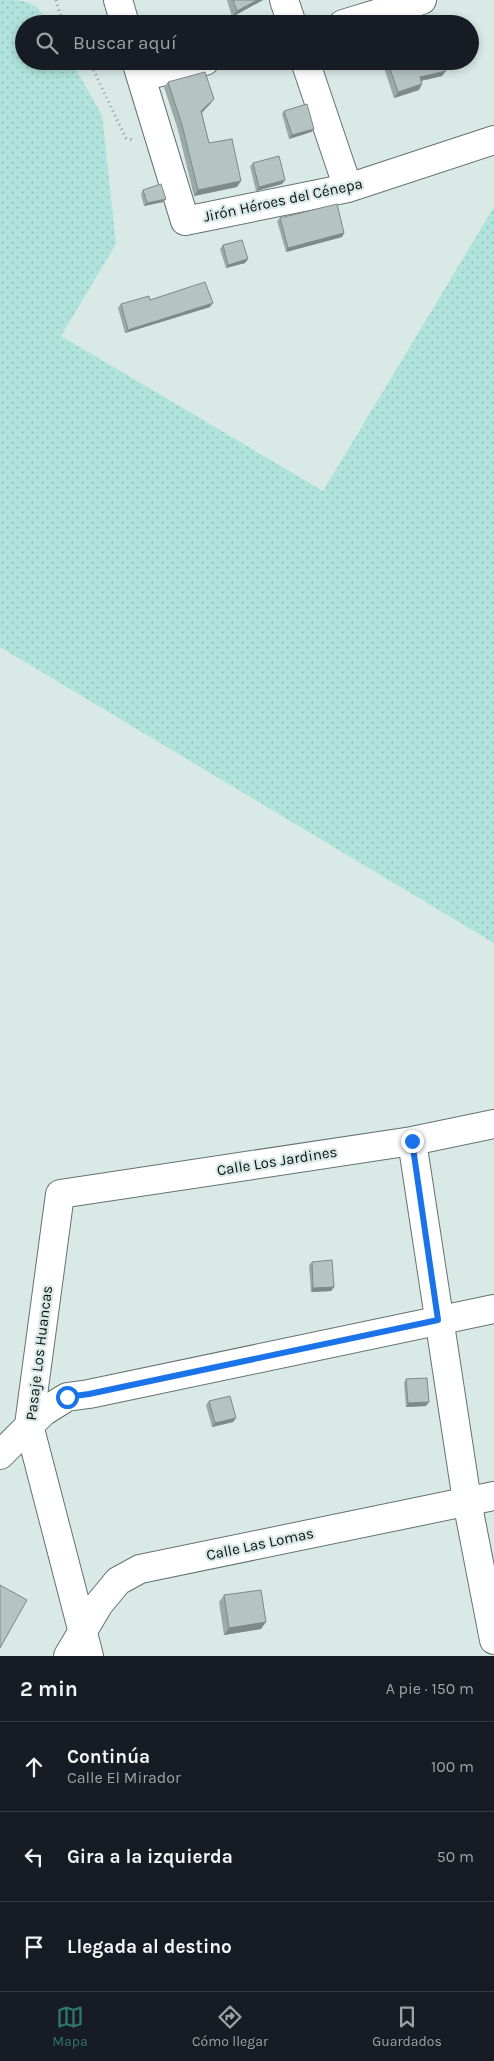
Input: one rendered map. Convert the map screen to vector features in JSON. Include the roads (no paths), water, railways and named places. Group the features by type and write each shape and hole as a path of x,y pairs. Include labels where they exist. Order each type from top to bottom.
{"street":[{"path":"118,0 122,15"},
{"path":"284,0 289,15"},
{"path":"373,15 422,0"},
{"name":"Jirón Héroes del Cénepa","path":"139,70 185,221 348,188 494,140"},
{"path":"308,70 348,188"},
{"name":"Calle Los Jardines","path":"60,1194 412,1141 494,1124"},
{"path":"412,1141 467,1502 494,1640"},
{"name":"Pasaje Los Huancas","path":"60,1194 30,1425 86,1644"},
{"path":"0,1455 43,1412 67,1397 99,1392 494,1308"},
{"name":"Calle Las Lomas","path":"68,1656 86,1644 99,1604 118,1581 140,1569 494,1496"},
{"path":"70,1586 118,1581"}]}
